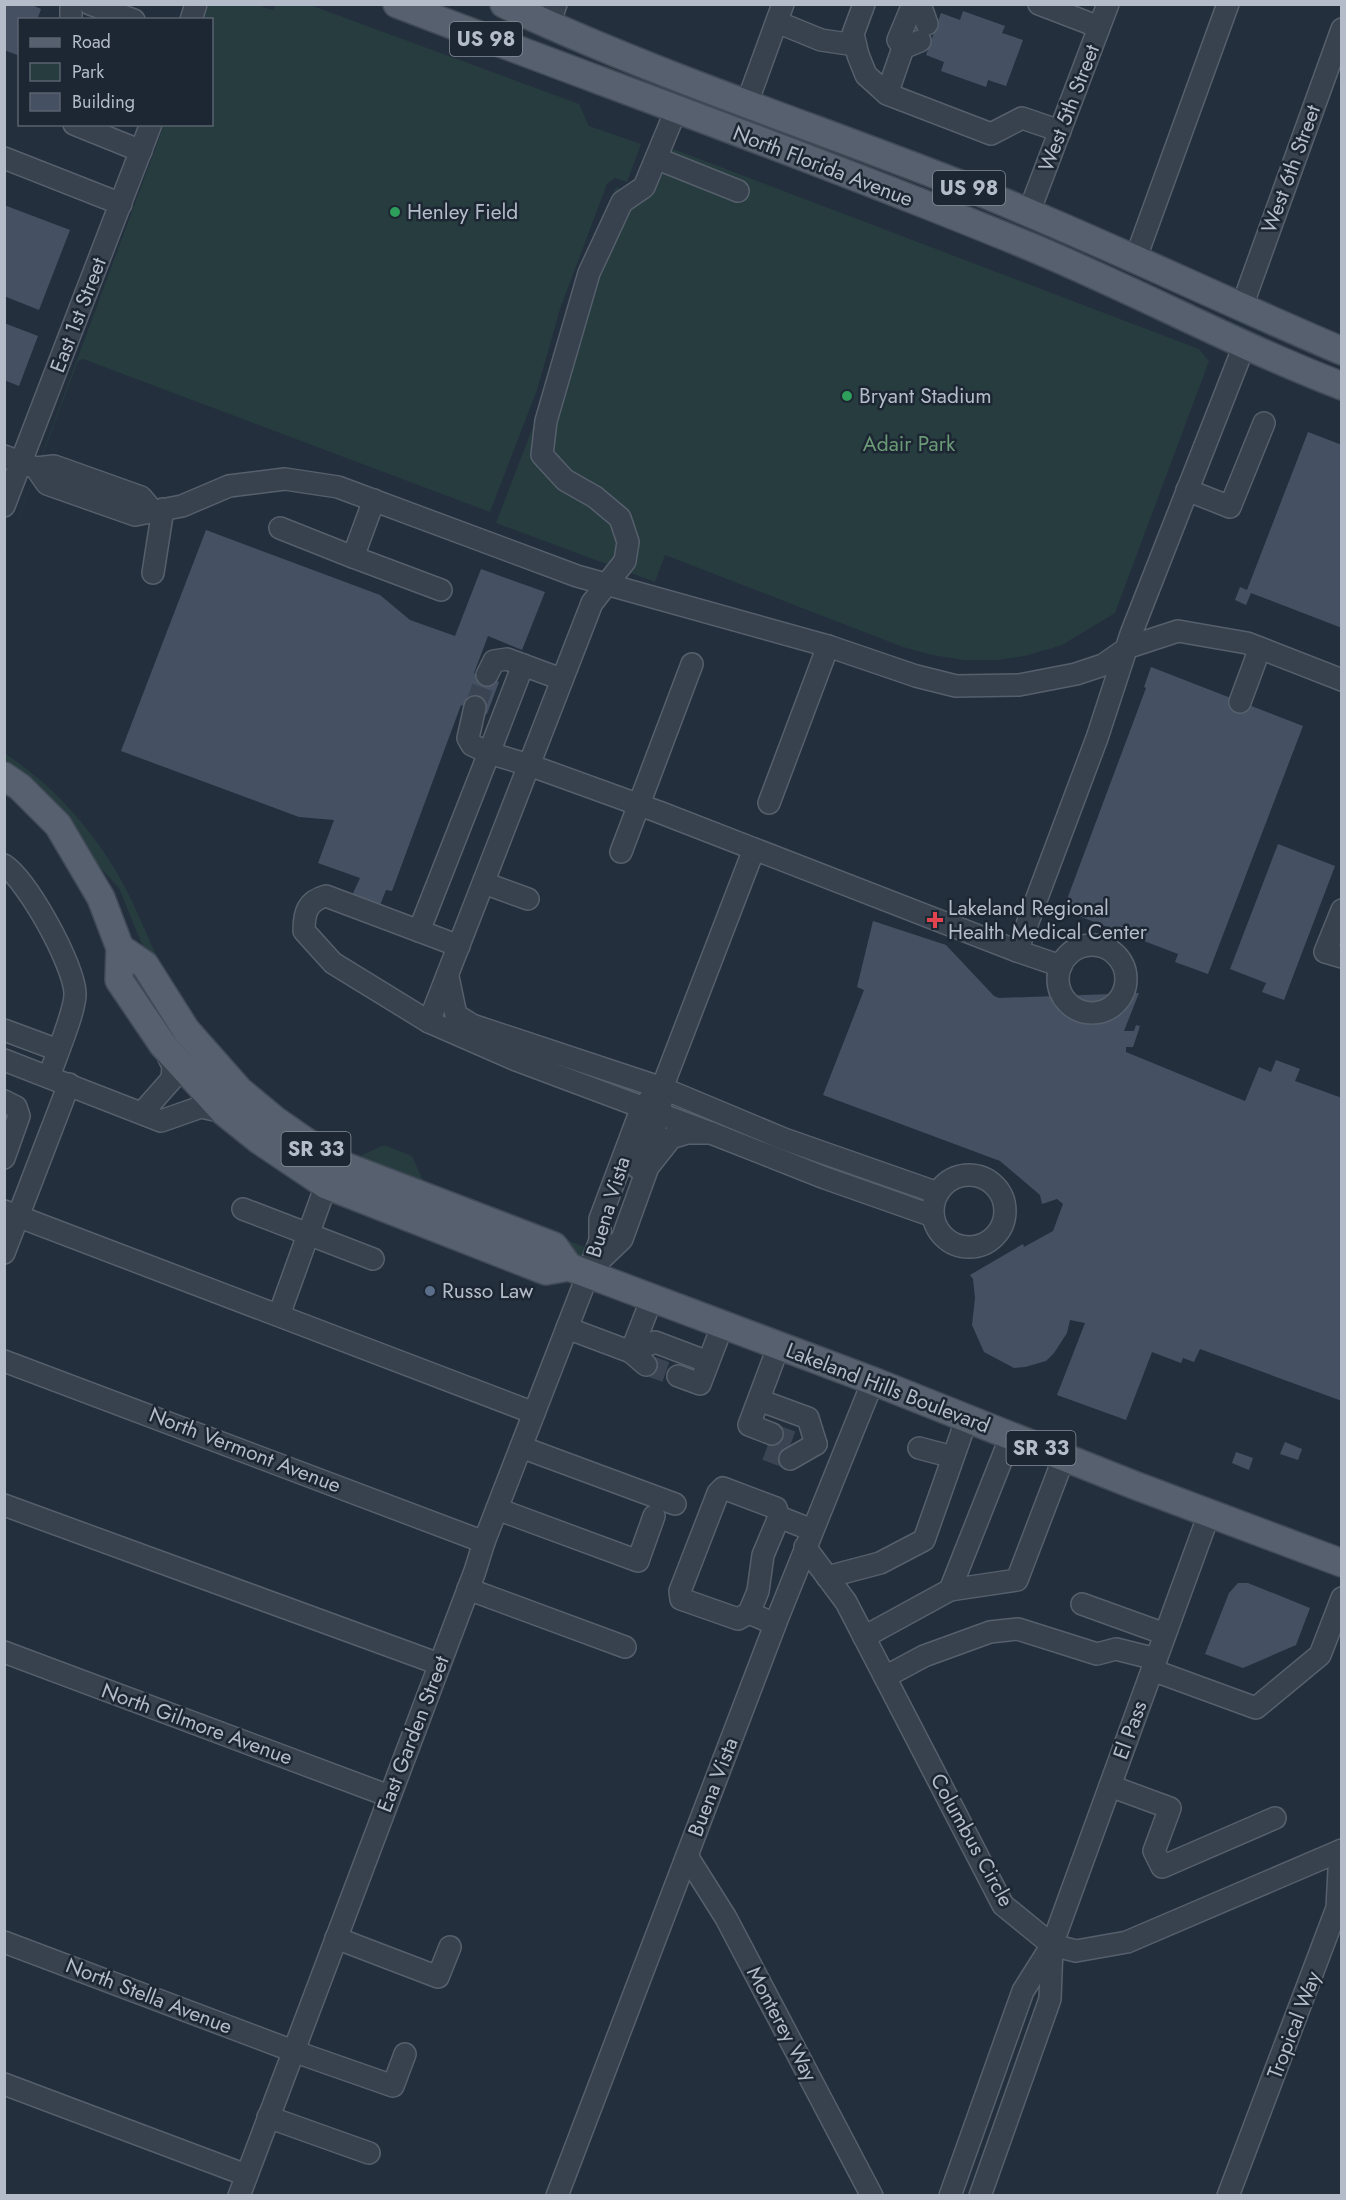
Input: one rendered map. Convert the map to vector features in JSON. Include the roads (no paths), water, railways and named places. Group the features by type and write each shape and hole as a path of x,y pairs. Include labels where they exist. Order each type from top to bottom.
{"main road":[{"name":"North Florida Avenue","path":"397,4 956,217 1089,273 1244,346 1341,386"},
{"path":"431,4 499,28 520,32 552,15"},
{"name":"North Florida Avenue","path":"504,4 552,15 634,61 1029,212 1241,309 1341,351"},
{"path":"956,217 994,217 1029,212"},
{"name":"Lakeland Hills Boulevard","path":"4,776 20,787 58,825 101,898 120,948 120,980 163,1046 224,1112 259,1140 326,1185 546,1271 578,1270 873,1381 1209,1514 1341,1563"},
{"name":"SR 33","path":"120,948 145,965 186,1030 239,1090 275,1120 337,1163 554,1245 578,1270"}],"street":[{"path":"90,4 128,18"},
{"path":"864,4 853,34 855,45 866,75 887,94 991,134 1022,118 1060,131"},
{"path":"913,4 898,40 918,29"},
{"path":"1039,4 1100,27"},
{"name":"West 5th Street","path":"1029,212 1108,4"},
{"path":"1135,260 1228,4"},
{"path":"747,103 780,13 821,40 855,45"},
{"path":"887,94 918,29"},
{"name":"West 6th Street","path":"1241,309 1341,29"},
{"path":"429,1022 592,603 625,561 628,542 620,518 595,497 565,480 542,455 543,444 546,421 589,273 622,202 645,188 676,110"},
{"path":"79,126 141,151"},
{"name":"East 1st Street","path":"4,506 151,126"},
{"path":"4,158 121,204"},
{"path":"658,159 738,191"},
{"path":"1017,951 1129,647 1131,634 1244,346"},
{"path":"1187,490 1230,507 1264,423"},
{"path":"20,462 47,484 135,515 182,506 229,486 285,479 338,487 570,574 828,646 915,676 956,686 1019,686 1076,674 1103,664 1129,647 1178,631 1247,643 1341,680"},
{"path":"353,557 374,500"},
{"path":"153,573 158,510"},
{"path":"280,528 441,590"},
{"path":"769,803 828,646"},
{"path":"1240,702 1260,648"},
{"path":"488,675 494,660 507,659 561,679"},
{"path":"621,852 692,664"},
{"path":"419,931 523,665"},
{"path":"476,707 468,738 472,745 489,753 640,805 1061,966"},
{"path":"613,1245 613,1235 631,1185 651,1110 662,1088 754,849"},
{"path":"4,865 40,908 74,980 76,996 49,1077"},
{"path":"484,883 528,899"},
{"path":"459,946 326,897 317,899 309,906 304,916 304,931 333,963 429,1022 516,1060 825,1178 933,1216"},
{"path":"1341,910 1325,952 1341,957"},
{"path":"447,977 456,1015 472,1025 662,1088 784,1139 938,1193"},
{"path":"4,1030 58,1050"},
{"path":"142,1113 172,1079 173,1066 163,1046"},
{"path":"4,1060 161,1121 201,1107 224,1112"},
{"path":"4,1253 11,1214 69,1084"},
{"path":"4,1101 16,1107 19,1116 4,1158"},
{"name":"Buena Vista","path":"578,1270 600,1240 600,1219 651,1110"},
{"path":"578,1270 622,1239 648,1167 671,1138 687,1133 711,1133"},
{"path":"966,1175 988,1180 1003,1197 1005,1220 991,1240 980,1246 967,1248 945,1238 933,1216 938,1193 955,1178 966,1175"},
{"path":"279,1316 326,1185"},
{"path":"243,1209 374,1259"},
{"path":"11,1214 534,1413"},
{"name":"East Garden Street","path":"239,2196 484,1542 567,1328 578,1270"},
{"path":"639,1358 652,1298"},
{"path":"678,1376 700,1384 723,1324"},
{"path":"567,1328 639,1358"},
{"path":"639,1358 655,1342 708,1362"},
{"path":"767,1438 749,1425 779,1345"},
{"name":"North Vermont Avenue","path":"4,1361 484,1542"},
{"name":"Buena Vista","path":"557,2196 808,1538 873,1381"},
{"path":"759,1400 808,1418 801,1449 846,1448"},
{"path":"827,1577 880,1563 924,1540 967,1418"},
{"path":"950,1590 1011,1436"},
{"path":"520,1447 675,1504"},
{"path":"919,1448 953,1457"},
{"path":"864,1637 950,1590 1017,1580 1064,1457"},
{"path":"779,1517 763,1555 758,1591 749,1613 738,1619 681,1599 680,1591 718,1493 723,1488 776,1508 779,1517 808,1538"},
{"path":"4,1505 440,1664"},
{"path":"497,1509 638,1561 654,1516"},
{"name":"El Pass","path":"950,2196 1023,1991 1052,1945 1209,1514"},
{"name":"Columbus Circle","path":"808,1538 827,1577 846,1602 1003,1905 1052,1945 1076,1951 1127,1942 1341,1850"},
{"path":"468,1589 626,1647"},
{"path":"885,1677 924,1656 990,1632 1018,1629 1097,1654 1116,1649 1256,1708 1320,1655 1341,1598"},
{"path":"1082,1604 1165,1634"},
{"path":"749,1613 775,1624"},
{"name":"North Gilmore Avenue","path":"4,1652 389,1796"},
{"path":"1110,1786 1170,1808 1154,1851 1162,1867 1275,1818"},
{"name":"Tropical Way","path":"1228,2196 1337,1908 1341,1850"},
{"name":"Monterey Way","path":"687,1856 726,1918 872,2196"},
{"path":"336,1938 438,1977 450,1947"},
{"name":"North Stella Avenue","path":"4,1942 293,2051 393,2086 405,2054"},
{"name":"El Pass","path":"980,2196 1050,1999 1052,1945"},
{"path":"4,2084 246,2175"},
{"path":"268,2117 369,2153"}],"tunnel":[{"path":"475,707 487,675"},
{"path":"646,1365 678,1376"},
{"path":"772,1434 796,1443"},
{"path":"766,1450 790,1459"}],"place":[{"name":"Henley Field","path":"395,212"},
{"name":"Bryant Stadium","path":"847,396"},
{"name":"Lakeland Regional Health Medical Center","path":"935,920"},
{"name":"Russo Law","path":"430,1291"}],"park label":[{"name":"Adair Park","path":"909,444"}]}
